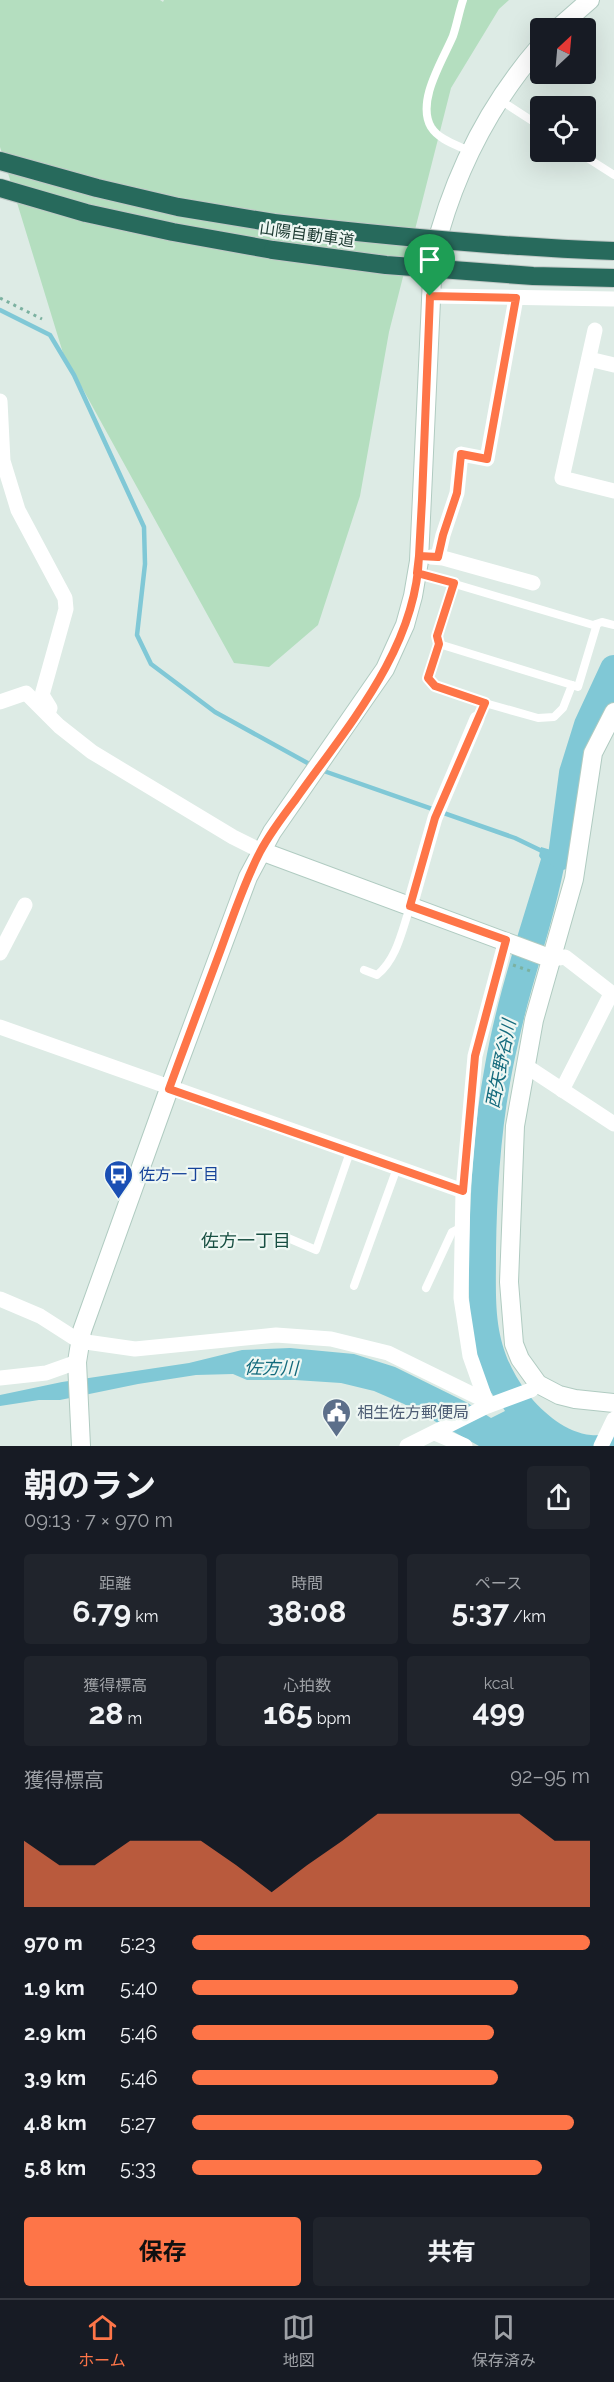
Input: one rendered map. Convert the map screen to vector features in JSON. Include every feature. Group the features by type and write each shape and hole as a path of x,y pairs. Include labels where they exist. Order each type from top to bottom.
{"highway":[{"name":"山陽自動車道","path":"0,161 96,188 178,207 274,223 420,239 536,248 614,251"},
{"name":"山陽自動車道","path":"0,188 86,213 273,250 386,265 533,276 614,278"}],"street":[{"path":"569,18 590,0"},
{"path":"81,1446 77,1365 79,1341 240,897 261,851 376,684 395,650 410,612 418,565 430,296 434,257 441,224 470,152 499,99 530,58"},
{"path":"430,296 614,299"},
{"path":"438,557 457,493 461,454 487,459 516,298"},
{"path":"595,330 562,478 613,487"},
{"path":"589,359 614,365"},
{"path":"0,400 3,461 18,510 65,598 66,609 42,695 51,708 48,714"},
{"path":"418,565 438,557 533,583"},
{"path":"0,702 26,693 59,726 92,752 224,832 261,851 506,940 552,959 565,957 613,994 562,1090"},
{"path":"534,1388 514,1344 509,1282 515,1126 534,1020 574,879 593,753 614,712"},
{"path":"410,906 438,812 477,718"},
{"path":"0,953 25,905"},
{"path":"489,1404 470,1356 461,1298 463,1191 475,1056 506,940"},
{"path":"0,1028 463,1191"},
{"path":"526,1066 614,1124"},
{"path":"0,1299 40,1317 79,1341 135,1349 276,1335 331,1339 388,1353 489,1404"},
{"path":"0,1378 46,1373 77,1365"},
{"path":"407,1446 489,1404 534,1388 575,1399 614,1403"},
{"path":"601,1446 614,1419"},
{"path":"437,1432 465,1446"}],"lane":[{"path":"463,0 454,33 433,82 426,107 431,127 445,140 470,152"},
{"path":"499,99 530,119"},
{"path":"594,162 614,175"},
{"path":"418,565 454,583 593,625 614,625"},
{"path":"454,583 437,636 439,644 428,678 435,686 538,718 554,717 563,708 572,685"},
{"path":"439,644 578,687 597,624"},
{"path":"477,718 485,703"},
{"path":"364,970 377,975 386,967 392,957 410,906"},
{"path":"282,1235 316,1250 350,1152"},
{"path":"354,1286 397,1168"},
{"path":"426,1288 452,1232 462,1227"}],"path":[{"path":"0,298 42,319"},
{"path":"500,960 547,977"}],"green space":[{"path":"0,0 160,0 163,2 164,0 509,0 499,9 451,88 389,332 360,496 318,625 269,667 234,663 63,353 0,147"}],"water":[{"name":"佐方川","path":"571,818 568,847 556,904 525,1016 508,1095 501,1147 498,1199 497,1309 502,1343 508,1360 528,1394 548,1415 564,1426 594,1435 614,1433 614,1446 479,1446 404,1404 374,1391 341,1383 247,1380 233,1374 196,1375 60,1400 39,1400 0,1406 0,1395 62,1382 189,1363 242,1350 290,1348 354,1354 395,1367 466,1402 491,1418 505,1411 491,1392 482,1371 476,1354 470,1317 469,1242 476,1131 490,1039 510,961 541,859 539,856 541,847 551,850 558,847 562,819"}],"waterway":[{"path":"0,310 50,335 74,375 144,527 145,564 137,635 151,664 215,712 313,766"},
{"name":"西矢野谷川","path":"562,856 573,773 588,725 614,669"},
{"path":"321,770 515,838 544,852"}],"place":[{"name":"佐方一丁目","path":"118,1200"},
{"name":"相生佐方郵便局","path":"336,1438"}],"district":[{"name":"佐方一丁目","path":"246,1241"}],"route":[{"path":"430,296 419,556 413,596 405,625 395,650 376,684 261,851 240,897 169,1089 463,1191 475,1056 506,940 410,906 435,818 485,703 435,686 428,678 439,644 437,636 454,583 417,573 419,556 438,557 457,493 461,454 487,459 516,298 430,296"}]}
